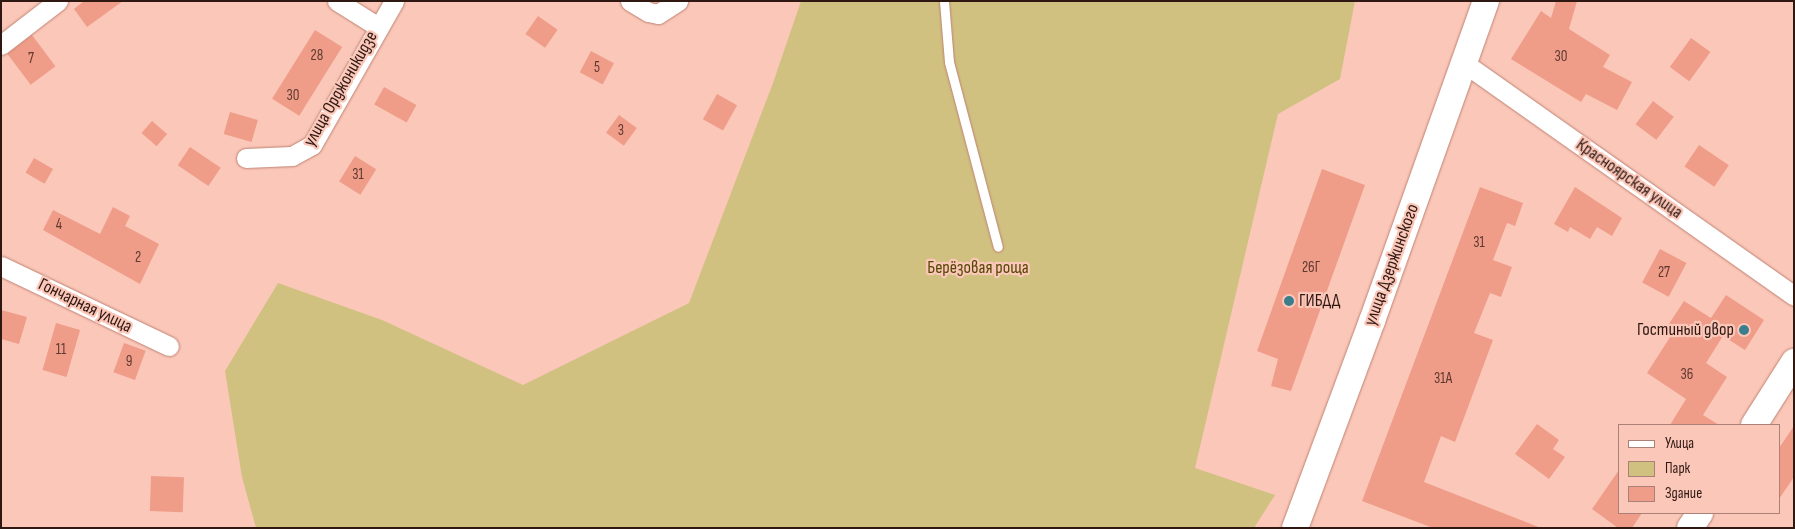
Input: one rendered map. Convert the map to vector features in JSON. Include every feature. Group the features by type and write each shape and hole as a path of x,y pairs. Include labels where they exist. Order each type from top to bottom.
{"main road":[{"name":"улица Дзержинского","path":"1294,528 1486,1"},
{"path":"1755,424 1794,362"},
{"path":"1690,528 1699,514"}],"street":[{"path":"1,45 58,1"},
{"path":"337,1 377,26"},
{"name":"улица Орджоникидзе","path":"246,158 292,156 312,145 377,26 394,1"},
{"path":"630,1 648,12 658,14 678,1"},
{"name":"Красноярская улица","path":"1464,63 1794,296"},
{"name":"Гончарная улица","path":"1,266 169,346"}],"lane":[{"path":"944,1 949,62 998,247"}],"green space":[{"name":"Берёзовая роща","path":"801,1 1355,1 1340,79 1278,114 1195,468 1275,495 1254,528 256,528 242,477 225,371 278,283 382,320 523,385 689,303 773,83"}],"building":[{"path":"84,1 123,1 87,27 74,9"},
{"path":"1556,1 1577,1 1569,29 1610,55 1603,67 1632,82 1617,110 1586,94 1581,102 1511,59 1541,11 1551,18"},
{"path":"538,16 558,30 545,48 525,34"},
{"path":"315,30 342,47 299,116 272,99"},
{"path":"32,35 55,66 31,85 7,54"},
{"path":"1691,38 1710,52 1689,81 1670,67"},
{"path":"591,51 614,63 603,84 580,72"},
{"path":"384,87 416,105 407,122 374,104"},
{"path":"717,94 737,105 723,131 703,119"},
{"path":"1653,101 1674,117 1656,140 1636,124"},
{"path":"230,112 258,120 252,142 224,134"},
{"path":"619,115 637,128 624,146 606,133"},
{"path":"152,121 167,134 157,146 142,133"},
{"path":"1699,145 1729,165 1714,187 1684,167"},
{"path":"190,147 221,168 208,186 178,165"},
{"path":"355,156 376,169 360,195 339,181"},
{"path":"34,158 53,169 45,184 26,173"},
{"path":"1322,169 1365,185 1291,391 1271,386 1278,359 1257,351"},
{"path":"1480,187 1523,203 1515,226 1507,223 1493,260 1512,267 1501,297 1490,293 1474,333 1493,340 1455,442 1441,436 1424,482 1541,528 1433,528 1362,501"},
{"path":"1575,187 1622,218 1612,236 1597,227 1590,239 1570,227 1568,232 1554,224"},
{"path":"113,207 130,216 125,226 159,244 140,284 43,230 53,210 100,234"},
{"path":"1660,249 1686,263 1669,297 1642,283"},
{"path":"1726,295 1764,320 1745,350 1723,336 1706,363 1727,377 1703,415 1717,424 1671,424 1686,399 1647,373 1672,334 1665,330 1684,301 1711,318"},
{"path":"1,310 27,317 19,344 1,339"},
{"path":"56,323 80,330 67,377 42,370"},
{"path":"124,343 146,351 135,380 113,372"},
{"path":"1537,424 1559,440 1553,449 1565,457 1549,479 1515,454"},
{"path":"1794,426 1794,477 1780,498 1780,447"},
{"path":"1618,471 1618,514 1641,514 1632,528 1618,528 1592,509"},
{"path":"151,476 184,477 183,512 150,511"}],"place":[{"name":"ГИБДД","path":"1289,301"},
{"name":"Гостиный двор","path":"1744,330"}]}
